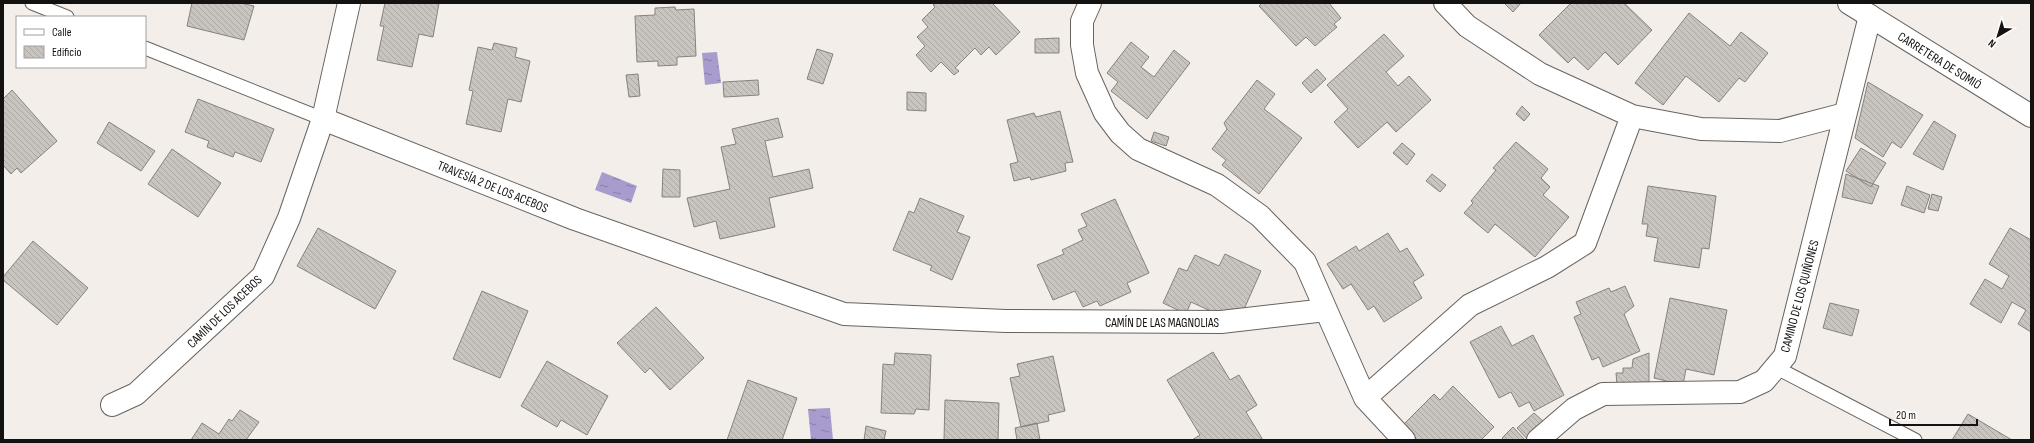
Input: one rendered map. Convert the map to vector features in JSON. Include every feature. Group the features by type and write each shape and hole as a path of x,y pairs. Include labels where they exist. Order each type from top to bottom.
{"street":[{"name":"CAMÍN DE LOS ACEBOS","path":"112,404 136,394 263,276 289,218 323,119 349,3"},
{"path":"1090,3 1082,20 1082,45 1087,73 1105,113 1120,133 1138,149 1217,185 1260,216 1305,262 1365,398 1404,440"},
{"path":"1445,3 1467,26 1540,74 1632,116 1701,129 1780,131 1845,114"},
{"name":"CARRETERA DE SOMIÓ","path":"1849,3 2031,116"},
{"name":"CAMINO DE LOS QUIÑONES","path":"1538,440 1574,409 1603,394 1740,392 1764,381 1785,356 1870,16"},
{"path":"1365,398 1470,305 1547,267 1585,243 1632,116"},
{"name":"TRAVESÍA 2 DE LOS ACEBOS","path":"323,119 575,219 844,314"},
{"name":"CAMÍN DE LAS MAGNOLIAS","path":"844,314 1006,321 1221,322 1326,310"}],"lane":[{"path":"32,3 64,16"},
{"name":"TRAVESÍA 2 DE LOS ACEBOS","path":"146,48 323,119"},
{"path":"1775,367 1915,440"}],"water":[{"path":"717,52 721,83 705,85 702,53"},
{"path":"602,172 637,186 631,203 595,190"},
{"path":"830,408 833,440 811,440 808,409"}],"building":[{"path":"192,3 241,3 254,6 244,40 187,26"},
{"path":"385,3 439,3 433,37 419,34 412,67 377,60 384,26 380,26"},
{"path":"935,3 992,3 1020,32 996,55 989,47 981,55 975,48 955,68 959,71 954,75 941,62 931,72 916,55 925,46 917,37 928,27 922,20 935,7 933,5"},
{"path":"1262,3 1329,3 1341,18 1334,24 1337,27 1315,46 1306,37 1296,46 1259,6"},
{"path":"1504,3 1521,3 1513,12"},
{"path":"1571,3 1624,3 1652,30 1618,65 1605,52 1588,70 1574,57 1568,63 1539,35"},
{"path":"675,7 676,10 694,9 696,56 677,57 677,65 658,66 658,61 637,62 635,16 655,15 655,8"},
{"path":"1689,13 1730,46 1741,32 1768,53 1745,82 1739,78 1719,102 1686,76 1663,105 1635,83"},
{"path":"1384,34 1404,56 1386,72 1398,86 1409,76 1431,100 1396,132 1387,122 1358,148 1334,122 1348,109 1327,85"},
{"path":"1059,38 1059,53 1035,53 1035,39"},
{"path":"1131,42 1149,57 1141,67 1154,77 1174,50 1190,63 1147,119 1111,91 1118,82 1107,73"},
{"path":"494,43 517,48 515,57 530,61 521,102 508,99 501,132 466,124 473,91 469,90 478,47 492,50"},
{"path":"817,49 833,54 823,84 807,79"},
{"path":"1317,69 1326,79 1311,93 1302,83"},
{"path":"638,74 640,96 629,97 626,75"},
{"path":"758,80 759,95 724,97 723,82"},
{"path":"1257,80 1275,94 1264,109 1302,138 1259,194 1222,165 1226,160 1212,149 1227,129 1224,123"},
{"path":"1868,82 1923,115 1901,148 1892,142 1883,157 1855,138"},
{"path":"12,90 57,141 21,173 17,168 11,174 3,165 3,99"},
{"path":"907,92 926,93 926,111 907,110"},
{"path":"198,99 274,129 261,162 235,152 233,157 207,147 209,141 185,132"},
{"path":"1522,106 1530,114 1524,121 1516,114"},
{"path":"1060,111 1073,162 1065,163 1066,171 1031,180 1030,177 1014,181 1010,164 1018,162 1007,120 1034,113 1036,117"},
{"path":"778,118 783,137 765,141 773,177 809,169 813,188 769,198 775,227 720,239 716,221 694,227 687,198 730,189 721,147 736,144 732,129"},
{"path":"1934,121 1956,135 1943,170 1913,154"},
{"path":"109,122 155,151 141,171 97,143"},
{"path":"1154,132 1169,137 1166,146 1151,141"},
{"path":"1516,142 1548,169 1541,178 1550,187 1543,195 1569,217 1535,257 1495,224 1488,233 1464,213 1473,203 1471,201 1496,170 1493,168"},
{"path":"1402,143 1415,154 1407,165 1393,153"},
{"path":"1861,148 1886,163 1871,187 1846,171"},
{"path":"172,149 221,183 198,217 148,184"},
{"path":"663,169 680,170 680,197 662,197"},
{"path":"1432,174 1446,185 1440,192 1426,181"},
{"path":"1846,174 1879,186 1872,204 1842,197"},
{"path":"1648,186 1716,196 1709,249 1702,248 1699,268 1654,261 1658,238 1646,236 1648,224 1642,224"},
{"path":"1907,186 1930,195 1924,213 1901,205"},
{"path":"1932,194 1942,197 1938,211 1928,209"},
{"path":"920,198 964,216 957,232 970,237 952,280 930,270 932,266 893,250 909,211 914,213"},
{"path":"1115,199 1149,273 1127,283 1131,292 1100,306 1097,301 1083,307 1075,291 1053,300 1037,265 1064,254 1062,250 1083,240 1078,230 1087,226 1081,214"},
{"path":"318,228 396,271 375,309 297,266"},
{"path":"2010,228 2031,240 2031,332 2018,324 2026,310 2012,302 2001,323 1970,304 1985,279 2002,289 2009,276 1989,264"},
{"path":"1388,233 1400,252 1407,248 1424,275 1413,282 1422,298 1384,322 1374,306 1368,310 1351,284 1343,289 1327,264 1356,246 1359,251"},
{"path":"33,241 88,288 57,325 3,280 3,277"},
{"path":"1225,254 1261,271 1241,316 1226,318 1191,302 1186,314 1163,303 1179,268 1187,271 1195,255 1219,266"},
{"path":"1625,286 1634,306 1624,314 1640,351 1603,367 1599,357 1592,360 1574,317 1581,314 1576,302 1609,288 1611,292"},
{"path":"482,291 528,311 500,378 453,359"},
{"path":"1670,298 1727,310 1714,375 1686,369 1683,385 1654,378"},
{"path":"1830,303 1859,310 1852,336 1823,328"},
{"path":"656,307 704,358 670,390 650,368 645,373 617,343"},
{"path":"1501,326 1512,346 1533,335 1564,395 1534,411 1529,402 1519,407 1511,392 1499,398 1470,342"},
{"path":"1213,352 1230,380 1239,375 1257,405 1246,412 1263,440 1192,440 1200,435 1167,380"},
{"path":"895,353 931,355 929,410 916,409 914,414 881,413 883,364 894,365"},
{"path":"1649,353 1649,384 1617,385 1616,373 1623,373 1623,368 1632,368 1633,359"},
{"path":"1053,356 1065,411 1048,415 1049,421 1021,427 1010,378 1020,376 1017,364"},
{"path":"547,361 608,396 587,435 561,420 557,427 521,406"},
{"path":"748,380 797,398 782,440 727,440"},
{"path":"1453,386 1494,427 1481,440 1411,440 1400,428 1434,394 1440,400"},
{"path":"945,400 999,403 998,440 944,440"},
{"path":"240,410 259,422 246,440 191,440 202,423 219,434 229,419 232,421"},
{"path":"1534,413 1544,422 1527,439 1517,428"},
{"path":"1968,414 2012,440 1952,440"},
{"path":"1037,423 1040,440 1017,440 1015,428"},
{"path":"866,426 886,431 884,440 864,440"},
{"path":"1513,427 1524,439 1504,440 1502,438"}]}
